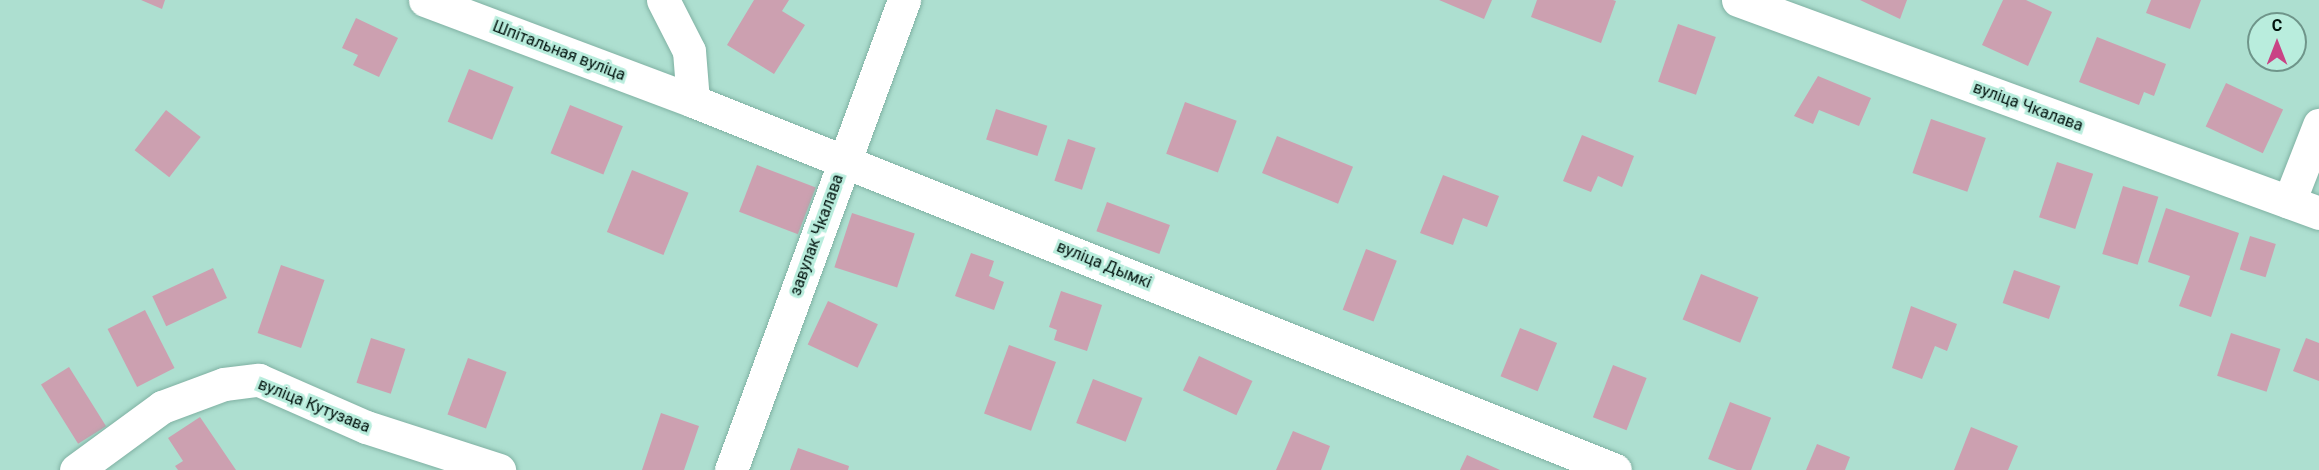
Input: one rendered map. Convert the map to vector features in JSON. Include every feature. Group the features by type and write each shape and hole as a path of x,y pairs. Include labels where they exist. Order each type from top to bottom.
{"street":[{"name":"Шпітальная вуліца","path":"426,0 693,101"},
{"path":"663,0 689,51 693,101"},
{"name":"завулак Чкалава","path":"731,470 904,0"},
{"name":"вуліца Чкалава","path":"1738,0 2319,213"},
{"name":"вуліца Дымкі","path":"693,101 1615,470"},
{"path":"2289,202 2319,125"},
{"name":"вуліца Кутузава","path":"76,470 162,407 224,384 259,380 366,427 499,470"}],"building":[{"path":"141,0 165,0 162,9"},
{"path":"754,0 789,0 782,11 805,25 774,74 727,45"},
{"path":"1439,0 1492,0 1484,19"},
{"path":"1537,0 1616,1 1601,43 1531,17"},
{"path":"1860,0 1907,0 1900,19"},
{"path":"2003,0 2026,0 2052,12 2028,66 1982,45"},
{"path":"2151,0 2201,0 2190,29 2146,13"},
{"path":"356,18 398,38 379,77 353,65 358,55 342,48"},
{"path":"1678,24 1716,37 1696,95 1658,82"},
{"path":"2097,37 2166,64 2154,96 2144,92 2139,105 2079,82"},
{"path":"469,69 514,87 492,140 448,122"},
{"path":"1818,76 1871,98 1859,126 1819,110 1813,124 1794,116"},
{"path":"2226,83 2283,110 2263,153 2206,127"},
{"path":"1185,102 1237,121 1218,172 1166,154"},
{"path":"570,105 623,126 603,175 551,153"},
{"path":"996,109 1047,126 1037,156 986,139"},
{"path":"166,110 201,137 169,177 135,150"},
{"path":"1931,119 1986,138 1967,192 1912,173"},
{"path":"1582,135 1634,156 1622,187 1598,176 1591,192 1563,181"},
{"path":"1277,136 1353,167 1338,204 1262,173"},
{"path":"1068,139 1096,148 1082,190 1054,181"},
{"path":"2057,162 2093,174 2075,229 2039,217"},
{"path":"757,165 816,188 798,234 739,212"},
{"path":"632,170 689,193 663,255 607,232"},
{"path":"1443,175 1499,196 1487,227 1463,218 1453,245 1420,233"},
{"path":"2123,186 2158,197 2138,265 2102,254"},
{"path":"1107,202 1170,225 1159,254 1096,231"},
{"path":"2166,208 2239,233 2211,317 2179,306 2190,276 2148,262"},
{"path":"852,213 915,233 897,288 834,267"},
{"path":"2250,236 2276,244 2266,277 2240,269"},
{"path":"1366,249 1397,261 1374,322 1343,310"},
{"path":"971,253 994,261 989,276 1004,282 994,310 955,296"},
{"path":"281,265 324,280 301,348 258,333"},
{"path":"213,268 227,298 166,326 152,296"},
{"path":"2014,270 2060,286 2049,319 2003,303"},
{"path":"1701,274 1758,297 1740,343 1683,319"},
{"path":"1061,291 1102,305 1087,351 1054,340 1057,330 1049,327"},
{"path":"828,301 878,324 858,368 808,345"},
{"path":"1911,306 1957,324 1947,351 1935,346 1922,379 1892,368"},
{"path":"145,310 175,368 137,387 108,329"},
{"path":"1520,328 1557,343 1538,391 1501,376"},
{"path":"2231,333 2280,349 2267,392 2217,376"},
{"path":"371,338 405,349 391,394 356,383"},
{"path":"2306,338 2319,343 2319,381 2293,371"},
{"path":"1009,345 1056,362 1031,431 984,414"},
{"path":"1199,356 1252,381 1236,415 1183,390"},
{"path":"468,358 507,372 486,428 447,414"},
{"path":"1613,365 1647,378 1627,430 1593,417"},
{"path":"69,367 106,426 78,444 41,384"},
{"path":"1093,379 1142,398 1126,442 1076,423"},
{"path":"1730,402 1771,418 1751,470 1737,470 1708,459"},
{"path":"661,413 699,426 684,470 642,470"},
{"path":"200,417 236,470 178,470 175,466 183,461 168,438"},
{"path":"1971,427 2018,446 2008,470 1954,470"},
{"path":"1293,431 1330,446 1321,470 1276,470"},
{"path":"1817,444 1850,457 1845,470 1806,470"},
{"path":"798,448 849,466 848,470 790,470"},
{"path":"1467,455 1500,470 1460,470"}]}
